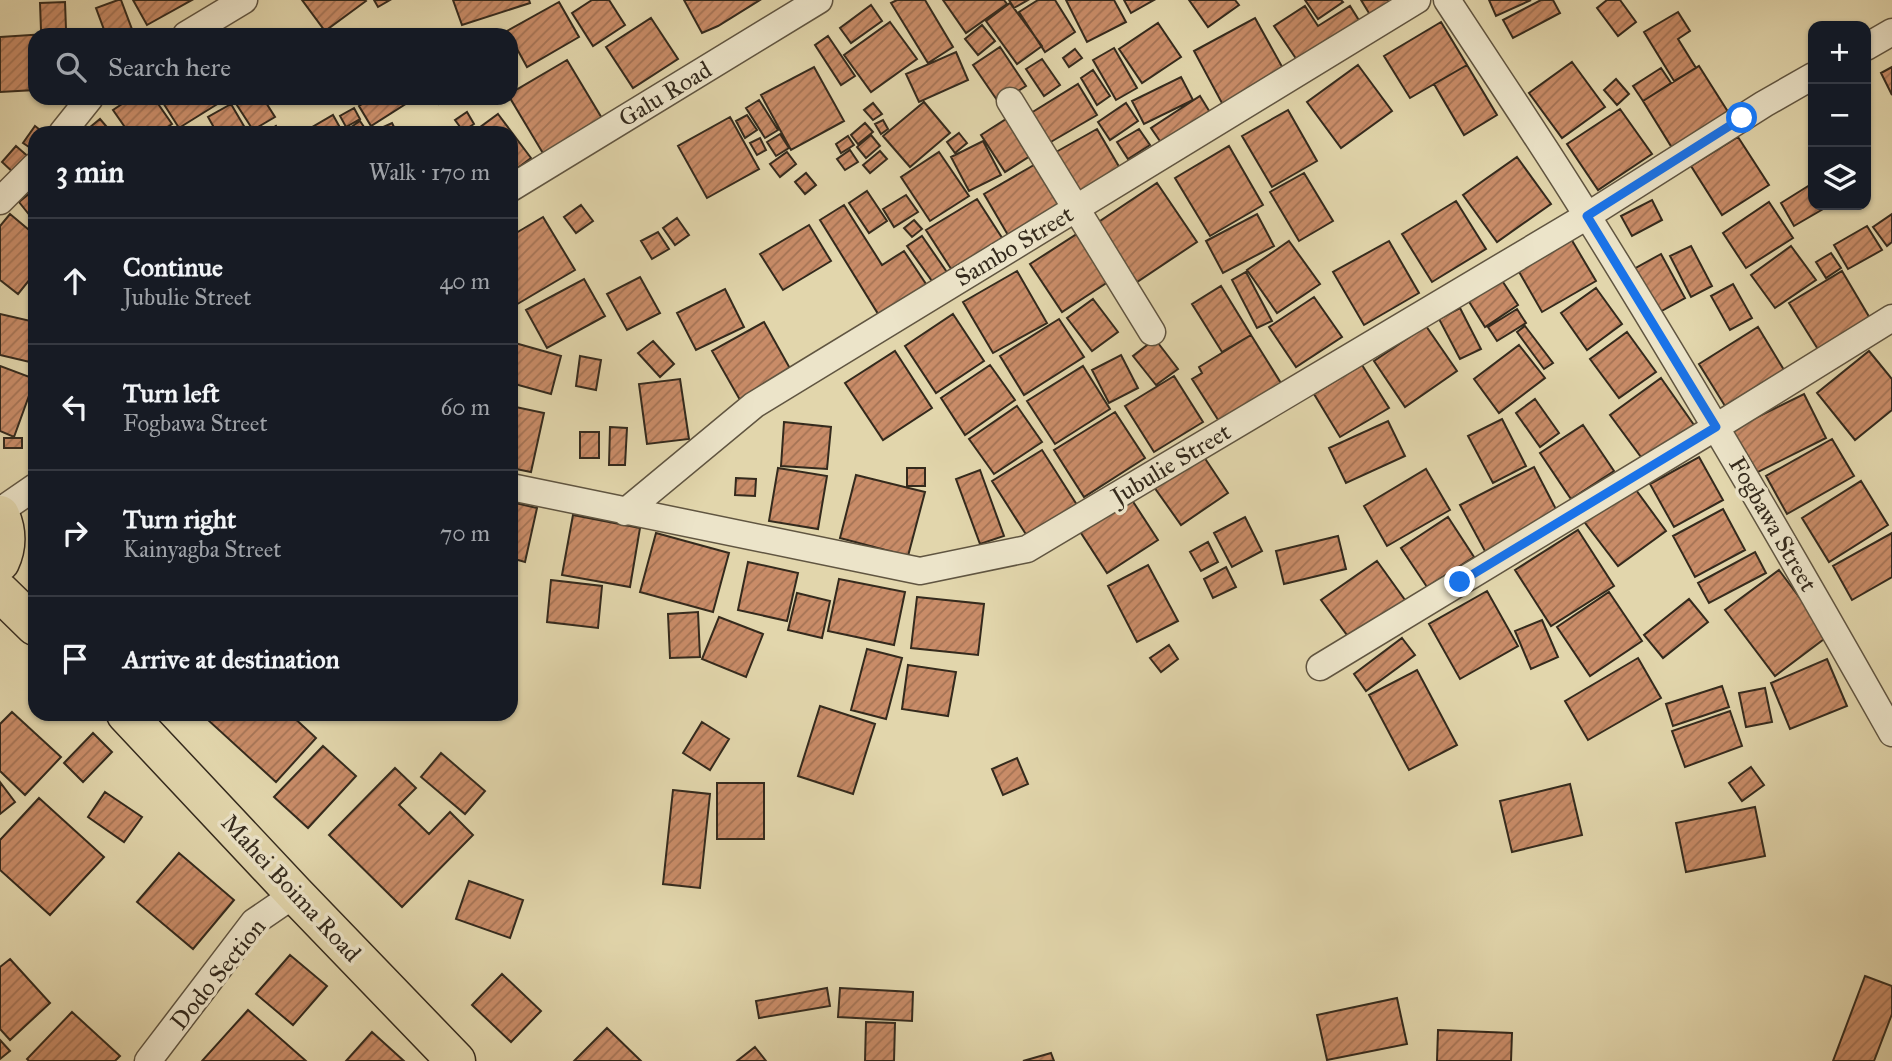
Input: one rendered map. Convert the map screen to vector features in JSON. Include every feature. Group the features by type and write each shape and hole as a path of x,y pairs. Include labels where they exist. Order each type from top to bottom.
{"main road":[{"path":"0,513 6,539 0,562"},
{"path":"0,592 28,619"},
{"name":"Mahei Boima Road","path":"133,721 456,1061"}],"street":[{"path":"198,28 244,0"},
{"name":"Galu Road","path":"518,184 820,0"},
{"name":"Sambo Street","path":"625,512 754,405 1418,0"},
{"name":"Fogbawa Street","path":"1447,0 1587,216 1716,427 1892,733"},
{"path":"1871,44 1892,32"},
{"name":"Jubulie Street","path":"518,489 920,571 1027,549 1587,216 1808,79"},
{"path":"1010,101 1152,332"},
{"path":"68,126 84,105"},
{"path":"0,201 28,173"},
{"path":"1320,667 1892,318"},
{"path":"0,513 28,492"},
{"name":"Dodo Section","path":"148,1061 254,922 295,894"}],"building":[{"path":"121,0 132,28 103,28 96,8"},
{"path":"133,0 192,0 147,25"},
{"path":"302,0 366,1 329,28 323,28"},
{"path":"374,0 390,0 378,7"},
{"path":"453,0 529,0 530,3 462,25"},
{"path":"592,0 609,0 625,25 593,46 572,13"},
{"path":"684,0 760,0 702,33"},
{"path":"897,0 925,0 953,47 928,63 891,3"},
{"path":"943,0 1004,0 1007,4 966,33"},
{"path":"1009,0 1028,0 1014,8"},
{"path":"1038,0 1055,0 1075,32 1045,52 1019,12"},
{"path":"1066,0 1114,0 1126,22 1087,42"},
{"path":"1124,0 1154,0 1131,13"},
{"path":"1189,0 1235,0 1239,5 1208,27"},
{"path":"1305,0 1341,0 1343,2 1318,19"},
{"path":"1361,0 1414,0 1375,23"},
{"path":"1489,0 1531,0 1496,16"},
{"path":"1541,0 1553,0 1560,13 1513,38 1503,20"},
{"path":"1607,0 1620,0 1636,22 1618,36 1597,8"},
{"path":"65,2 66,28 41,28 40,3"},
{"path":"559,2 579,37 527,67 518,51 518,28 512,28"},
{"path":"1010,3 1042,46 1017,64 986,21"},
{"path":"871,5 882,21 851,43 840,28"},
{"path":"1305,6 1318,26 1350,6 1365,30 1303,69 1274,26"},
{"path":"1678,12 1690,31 1678,39 1696,68 1674,81 1644,32"},
{"path":"651,18 678,59 633,88 606,47"},
{"path":"1255,18 1285,72 1223,105 1194,51"},
{"path":"890,22 917,59 871,92 844,55"},
{"path":"1441,22 1467,65 1410,98 1384,56"},
{"path":"1158,23 1181,57 1142,83 1119,49"},
{"path":"982,25 995,41 978,55 965,39"},
{"path":"28,35 28,90 0,92 0,37"},
{"path":"828,36 855,76 841,85 815,45"},
{"path":"1000,47 1026,86 999,103 973,65"},
{"path":"1114,48 1137,88 1116,100 1093,60"},
{"path":"1075,49 1082,58 1069,67 1063,58"},
{"path":"956,52 968,80 919,102 906,74"},
{"path":"1042,59 1060,85 1044,96 1026,69"},
{"path":"567,60 603,120 544,155 514,105 518,105 518,89"},
{"path":"1572,62 1605,107 1562,138 1529,93"},
{"path":"1358,65 1392,111 1341,148 1307,102"},
{"path":"1467,65 1497,115 1464,135 1434,84"},
{"path":"1699,66 1730,115 1674,151 1643,101"},
{"path":"814,67 844,121 791,150 761,95"},
{"path":"1892,67 1892,95 1881,73"},
{"path":"1661,68 1671,83 1643,101 1633,86"},
{"path":"1093,70 1110,96 1097,105 1081,78"},
{"path":"1181,77 1193,100 1144,124 1132,101"},
{"path":"1616,79 1629,94 1617,105 1604,90"},
{"path":"1078,84 1097,115 1049,143 1031,113"},
{"path":"1200,96 1214,119 1166,150 1151,128"},
{"path":"759,100 778,130 765,138 746,108"},
{"path":"924,102 950,133 910,167 883,136"},
{"path":"873,103 882,114 873,120 864,110"},
{"path":"1126,103 1138,121 1110,140 1098,122"},
{"path":"120,105 159,105 172,124 124,126 113,110"},
{"path":"164,105 216,105 182,126 178,126"},
{"path":"232,105 244,126 213,126 208,117"},
{"path":"237,105 267,105 275,117 260,126 250,126"},
{"path":"361,105 404,105 371,126"},
{"path":"354,108 360,119 345,126 340,116"},
{"path":"1620,109 1652,154 1598,190 1567,144"},
{"path":"1288,110 1317,161 1272,187 1242,136"},
{"path":"467,112 474,124 459,126 455,120"},
{"path":"498,114 507,126 482,126"},
{"path":"1014,114 1038,151 1005,172 981,135"},
{"path":"333,115 339,126 314,126"},
{"path":"747,115 757,130 745,138 736,121"},
{"path":"730,117 759,169 707,198 678,146"},
{"path":"100,119 106,126 92,126"},
{"path":"883,120 888,129 881,134 875,124"},
{"path":"865,123 873,132 858,144 851,135"},
{"path":"1097,129 1121,170 1080,193 1056,152"},
{"path":"1139,129 1150,145 1128,159 1117,142"},
{"path":"959,133 967,143 955,153 947,142"},
{"path":"780,134 789,148 776,156 767,142"},
{"path":"871,135 880,146 866,158 857,147"},
{"path":"848,136 854,145 841,153 836,144"},
{"path":"1738,137 1769,185 1722,215 1691,166"},
{"path":"760,138 766,150 757,155 750,143"},
{"path":"518,141 531,158 518,168"},
{"path":"983,141 1001,175 969,191 951,157"},
{"path":"16,146 28,156 28,162 16,175 2,162"},
{"path":"1229,146 1263,205 1210,236 1175,178"},
{"path":"850,150 858,162 845,170 837,159"},
{"path":"880,151 887,159 870,173 863,165"},
{"path":"787,152 796,164 780,177 770,164"},
{"path":"939,152 969,196 930,221 901,177"},
{"path":"1517,157 1551,204 1497,242 1463,195"},
{"path":"1039,162 1067,210 1012,242 984,194"},
{"path":"806,173 816,185 805,194 795,182"},
{"path":"1304,173 1333,221 1299,241 1270,192"},
{"path":"1157,183 1197,242 1137,282 1097,223"},
{"path":"1808,186 1808,210 1821,210 1794,226 1781,203"},
{"path":"867,191 887,221 869,233 849,203"},
{"path":"28,195 28,213 19,202"},
{"path":"906,195 918,212 894,227 883,209"},
{"path":"977,199 1006,244 955,275 926,230"},
{"path":"1652,200 1662,220 1632,236 1621,216"},
{"path":"1456,201 1486,249 1432,282 1402,234"},
{"path":"1769,202 1793,238 1746,268 1723,233"},
{"path":"581,205 593,221 576,233 564,217"},
{"path":"844,205 882,265 904,251 928,287 880,317 820,220"},
{"path":"10,214 28,229 28,282 18,294 0,280 0,226"},
{"path":"1257,214 1274,246 1223,273 1206,241"},
{"path":"1892,214 1892,242 1887,246 1873,227"},
{"path":"543,217 575,270 518,304 518,232"},
{"path":"677,218 689,235 675,245 663,228"},
{"path":"914,220 922,229 912,237 904,228"},
{"path":"809,225 831,261 783,290 760,254"},
{"path":"1867,226 1882,250 1848,269 1834,245"},
{"path":"658,232 669,249 652,259 641,241"},
{"path":"1080,232 1111,280 1062,312 1030,264"},
{"path":"1567,232 1596,281 1542,312 1514,263"},
{"path":"922,236 951,278 937,288 907,246"},
{"path":"1289,241 1320,284 1277,313 1247,270"},
{"path":"1389,241 1419,293 1364,325 1333,272"},
{"path":"1691,246 1712,286 1691,297 1670,256"},
{"path":"1791,246 1816,280 1775,308 1751,275"},
{"path":"1831,253 1841,268 1826,278 1816,262"},
{"path":"1661,254 1685,298 1658,313 1634,269"},
{"path":"1017,271 1047,323 993,353 963,302"},
{"path":"1842,271 1871,320 1819,351 1789,303"},
{"path":"1246,272 1272,321 1257,328 1232,280"},
{"path":"640,277 660,313 627,330 607,294"},
{"path":"584,279 605,316 547,348 526,310"},
{"path":"1501,279 1518,305 1485,327 1468,300"},
{"path":"1733,284 1752,318 1730,330 1711,296"},
{"path":"1221,286 1251,335 1222,352 1192,304"},
{"path":"1596,288 1622,324 1587,350 1561,313"},
{"path":"725,289 744,327 696,350 677,313"},
{"path":"1314,297 1342,337 1296,367 1269,327"},
{"path":"1093,299 1118,332 1092,351 1067,318"},
{"path":"1460,308 1481,349 1460,359 1439,319"},
{"path":"1517,309 1526,323 1497,341 1488,327"},
{"path":"0,314 28,320 28,362 0,355"},
{"path":"953,314 984,361 936,393 905,346"},
{"path":"1059,319 1084,357 1024,395 1000,356"},
{"path":"764,322 792,372 740,400 712,351"},
{"path":"1426,326 1457,371 1405,407 1374,361"},
{"path":"1525,326 1553,363 1544,369 1517,332"},
{"path":"1758,327 1784,370 1725,406 1699,364"},
{"path":"1627,332 1656,372 1619,398 1590,359"},
{"path":"1251,335 1284,388 1222,426 1192,379 1202,373 1199,367"},
{"path":"1155,339 1178,369 1156,385 1133,356"},
{"path":"653,341 674,364 660,377 638,353"},
{"path":"518,344 561,356 551,394 518,385"},
{"path":"1519,345 1545,378 1499,413 1474,379"},
{"path":"895,351 932,408 883,440 845,383"},
{"path":"1869,351 1892,379 1892,410 1855,440 1817,393"},
{"path":"1121,355 1138,388 1109,403 1092,370"},
{"path":"580,356 601,360 596,390 576,386"},
{"path":"990,365 1015,400 965,435 941,398"},
{"path":"1362,365 1389,408 1340,437 1314,394"},
{"path":"0,366 28,376 28,398 14,437 0,431"},
{"path":"1083,366 1110,409 1055,444 1027,401"},
{"path":"1174,376 1203,422 1154,452 1125,406"},
{"path":"1661,378 1694,425 1644,461 1610,415"},
{"path":"680,379 689,439 647,444 639,384"},
{"path":"1804,394 1826,438 1752,475 1729,431"},
{"path":"1535,399 1559,433 1540,447 1516,413"},
{"path":"1017,406 1042,442 994,474 969,439"},
{"path":"518,407 544,413 531,472 518,469"},
{"path":"1115,412 1145,458 1084,497 1054,450"},
{"path":"1502,419 1526,466 1493,483 1468,436"},
{"path":"1388,421 1405,456 1346,483 1329,448"},
{"path":"784,422 831,427 827,469 781,466"},
{"path":"1583,425 1614,471 1571,499 1540,453"},
{"path":"610,427 627,428 625,465 609,465"},
{"path":"580,432 599,432 599,458 580,458"},
{"path":"4,438 22,438 22,448 4,448"},
{"path":"1832,439 1854,476 1787,514 1766,476"},
{"path":"1042,450 1077,505 1027,536 992,481"},
{"path":"1202,454 1228,493 1181,525 1154,487"},
{"path":"1699,457 1723,500 1674,527 1650,484"},
{"path":"1534,467 1559,515 1486,553 1460,505"},
{"path":"778,468 827,476 818,529 769,521"},
{"path":"907,468 925,468 925,486 907,486"},
{"path":"1426,469 1450,510 1387,546 1364,506"},
{"path":"980,470 1004,536 980,544 956,479"},
{"path":"856,475 925,492 908,556 840,538"},
{"path":"736,478 756,479 755,496 735,495"},
{"path":"1628,479 1666,531 1618,566 1579,515"},
{"path":"1861,481 1888,525 1829,562 1802,518"},
{"path":"1130,497 1158,540 1107,573 1079,530"},
{"path":"518,504 537,508 525,562 518,560"},
{"path":"1723,509 1745,550 1695,577 1673,536"},
{"path":"573,515 640,528 630,587 562,575"},
{"path":"1245,517 1262,551 1232,567 1214,533"},
{"path":"1448,517 1474,557 1427,587 1401,548"},
{"path":"1578,530 1614,586 1551,626 1515,570"},
{"path":"656,533 729,553 713,612 640,592"},
{"path":"1892,533 1892,577 1852,600 1833,566"},
{"path":"1338,536 1346,569 1284,584 1276,551"},
{"path":"1208,542 1218,562 1201,571 1190,552"},
{"path":"1755,552 1766,573 1709,603 1698,583"},
{"path":"1377,561 1405,600 1350,639 1321,600"},
{"path":"748,562 798,573 787,621 738,610"},
{"path":"1148,565 1178,621 1137,642 1108,586"},
{"path":"1226,567 1236,587 1213,598 1204,579"},
{"path":"1779,570 1828,636 1775,676 1725,610"},
{"path":"839,579 905,592 894,645 828,631"},
{"path":"551,580 602,586 598,628 547,622"},
{"path":"1487,591 1518,646 1460,679 1429,624"},
{"path":"1609,592 1642,641 1590,676 1557,627"},
{"path":"797,593 830,601 822,638 788,630"},
{"path":"917,597 984,604 978,655 911,648"},
{"path":"1689,599 1708,622 1663,658 1644,635"},
{"path":"698,612 700,657 670,658 668,614"},
{"path":"719,617 763,634 746,677 702,659"},
{"path":"1542,620 1558,657 1531,669 1515,631"},
{"path":"1402,638 1415,655 1366,691 1354,674"},
{"path":"1169,645 1178,659 1161,672 1150,658"},
{"path":"867,649 902,658 886,719 851,710"},
{"path":"1638,658 1661,698 1588,740 1565,701"},
{"path":"1827,659 1847,706 1790,729 1771,683"},
{"path":"908,665 956,672 948,716 902,709"},
{"path":"1417,670 1457,745 1409,770 1369,695"},
{"path":"1722,686 1729,707 1673,726 1666,704"},
{"path":"1765,688 1772,722 1746,727 1739,693"},
{"path":"820,706 875,724 853,794 798,776"},
{"path":"1730,711 1742,746 1685,767 1672,731"},
{"path":"12,712 61,757 25,795 0,771 0,724"},
{"path":"209,721 298,721 316,738 276,782"},
{"path":"702,722 729,739 710,770 683,753"},
{"path":"93,733 112,752 83,782 64,763"},
{"path":"323,746 356,776 308,828 274,797"},
{"path":"441,753 485,791 465,814 421,777"},
{"path":"1017,758 1028,784 1003,795 992,769"},
{"path":"1751,767 1764,785 1742,801 1729,783"},
{"path":"395,768 416,788 399,805 429,834 450,812 473,835 402,907 329,835"},
{"path":"0,782 15,802 0,814"},
{"path":"717,783 764,783 764,839 717,839"},
{"path":"1570,784 1582,835 1512,852 1500,801"},
{"path":"673,790 710,794 700,888 663,884"},
{"path":"105,792 142,817 124,842 88,817"},
{"path":"39,798 104,857 50,915 0,870 0,840"},
{"path":"1755,807 1765,856 1686,872 1676,823"},
{"path":"179,853 234,900 193,949 137,902"},
{"path":"469,881 523,900 510,938 456,919"},
{"path":"290,955 327,986 293,1025 256,994"},
{"path":"10,959 50,1003 10,1040 0,1029 0,967"},
{"path":"502,974 541,1011 511,1042 472,1005"},
{"path":"1865,976 1892,986 1892,1014 1874,1061 1833,1061"},
{"path":"827,988 830,1006 759,1018 756,1001"},
{"path":"840,988 913,992 912,1021 838,1017"},
{"path":"1397,998 1407,1044 1327,1060 1317,1015"},
{"path":"248,1010 306,1061 202,1061"},
{"path":"72,1012 120,1056 115,1061 29,1061 27,1059"},
{"path":"866,1022 895,1023 894,1061 865,1061"},
{"path":"607,1028 641,1061 574,1061"},
{"path":"1438,1030 1512,1033 1511,1061 1437,1061"},
{"path":"372,1032 404,1061 346,1061"},
{"path":"0,1040 10,1051 0,1059"},
{"path":"755,1047 766,1061 737,1061"},
{"path":"1051,1053 1054,1061 1023,1061"}],"route":[{"path":"1460,582 1716,427 1587,216 1742,118"}]}
